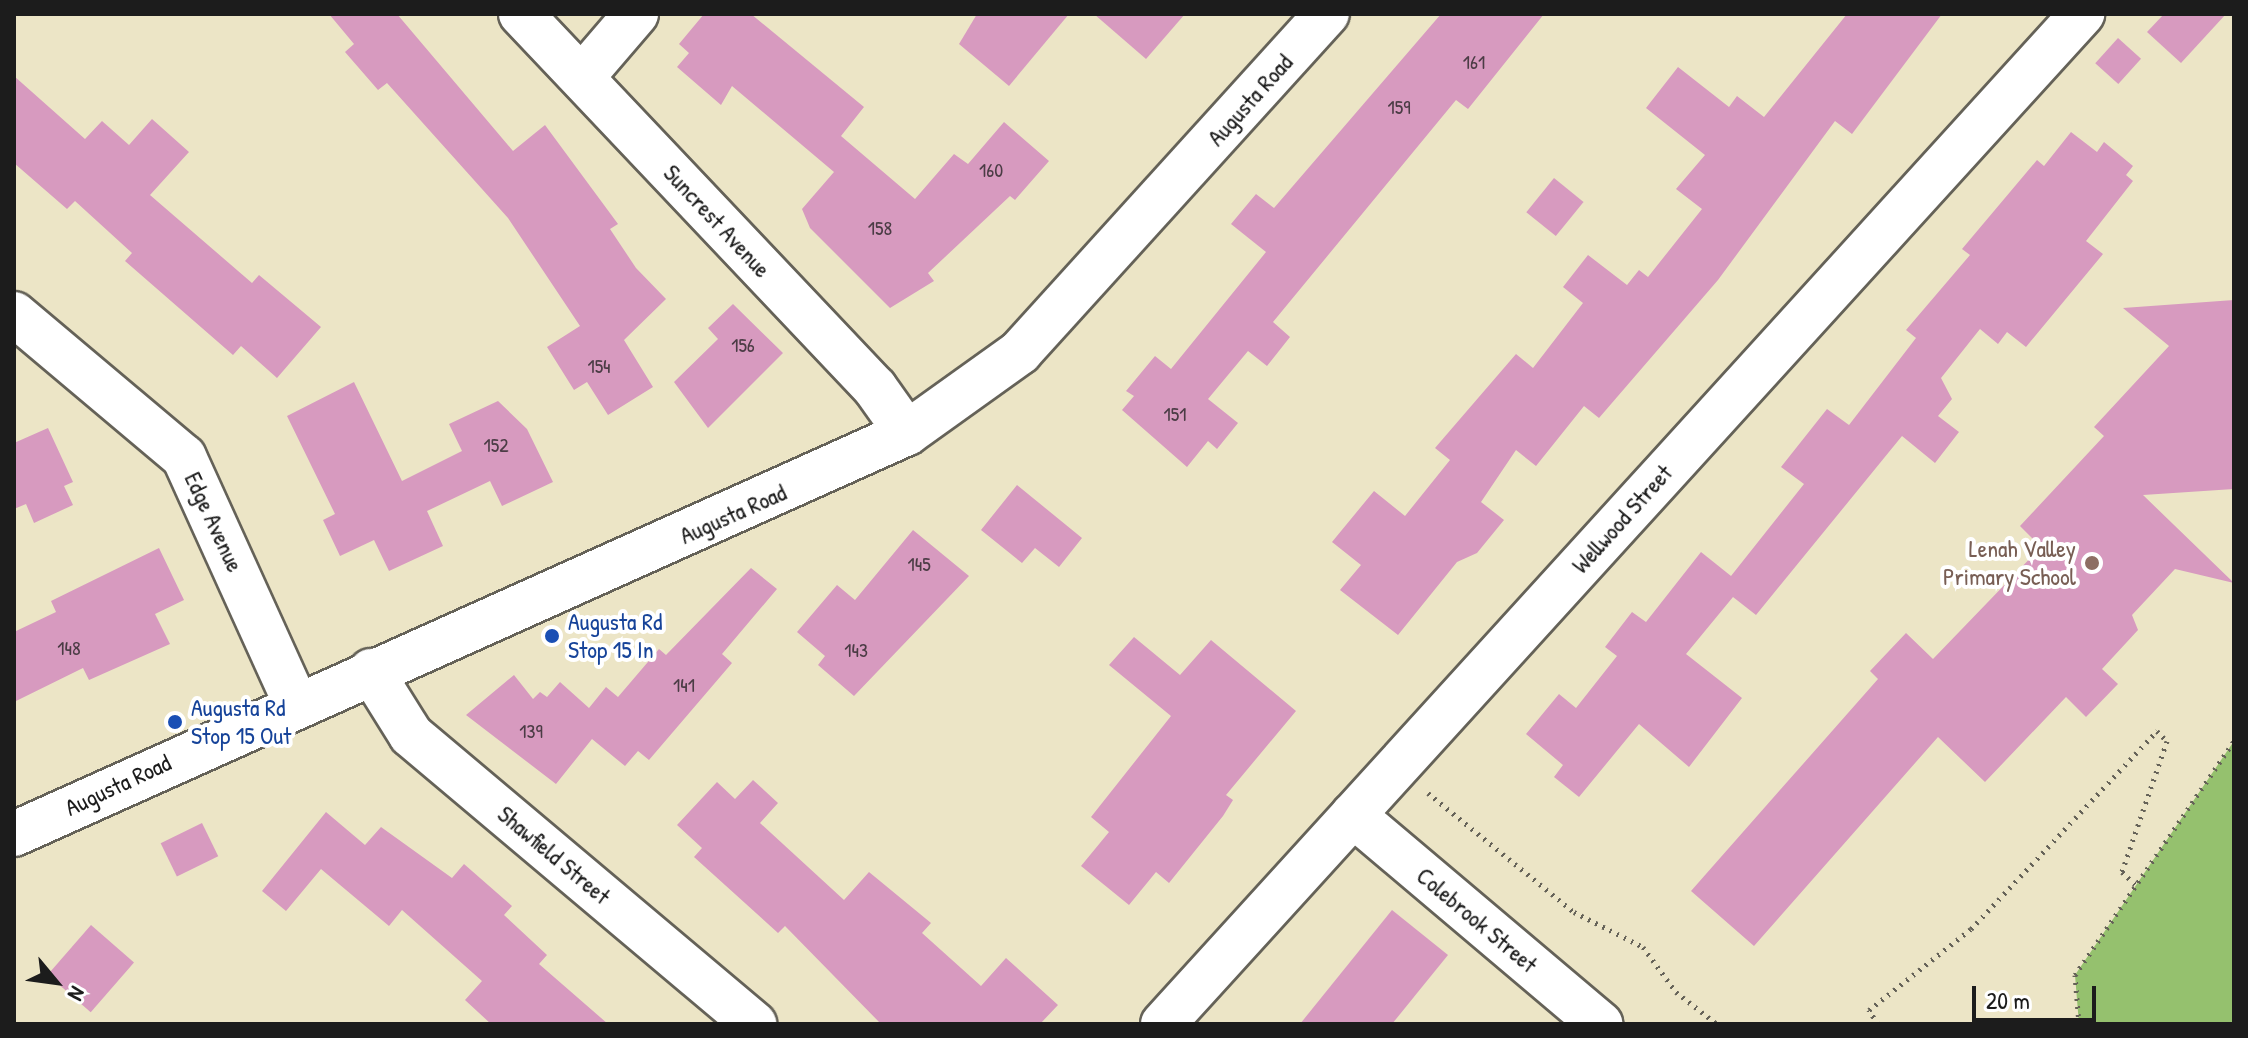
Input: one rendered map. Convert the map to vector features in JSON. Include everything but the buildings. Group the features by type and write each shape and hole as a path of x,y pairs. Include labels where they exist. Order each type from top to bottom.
{"street":[{"name":"Suncrest Avenue","path":"521,14 875,388 907,433"},
{"path":"582,77 636,14"},
{"name":"Augusta Road","path":"14,834 295,702 907,433 1020,352 1327,14"},
{"name":"Wellwood Street","path":"1163,1024 2082,14"},
{"name":"Edge Avenue","path":"14,314 184,457 295,702"},
{"name":"Shawfield Street","path":"371,671 411,735 754,1024"},
{"name":"Colebrook Street","path":"1353,815 1600,1024"}],"path":[{"path":"1878,1024 1869,1010 1971,929 2157,731 2167,741 2122,872 2136,885"},
{"path":"2079,1024 2075,975 2234,741"},
{"path":"1397,767 1574,912 1643,947 1676,992 1717,1024"}],"green space":[{"path":"2234,741 2234,1024 2079,1024 2075,975"}],"place":[{"name":"Lenah Valley Primary School","path":"2092,563"},
{"name":"Augusta Rd Stop 15 In","path":"552,636"},
{"name":"Augusta Rd Stop 15 Out","path":"175,722"}]}
